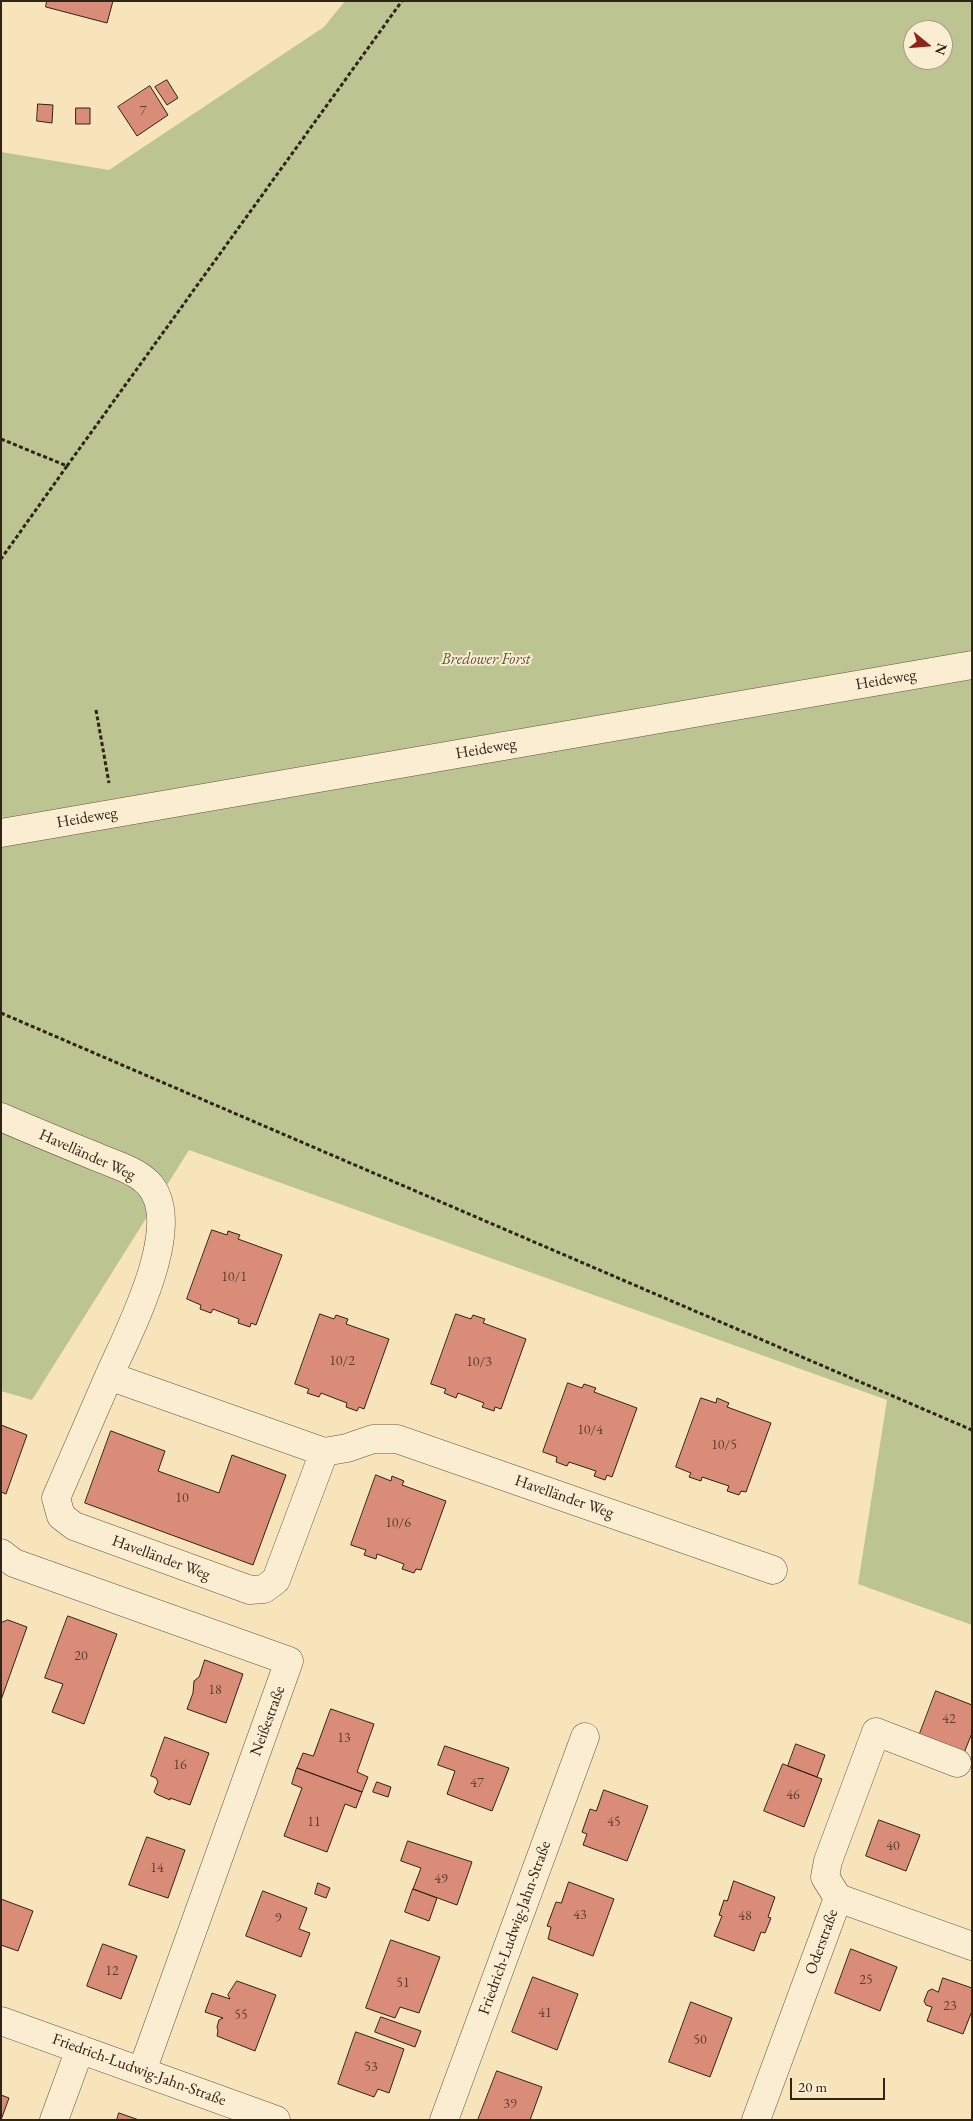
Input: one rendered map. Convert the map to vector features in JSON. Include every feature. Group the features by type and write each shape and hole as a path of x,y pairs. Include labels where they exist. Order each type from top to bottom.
{"street":[{"name":"Heideweg","path":"1,833 972,665"},
{"name":"Havelländer Weg","path":"1,1117 127,1170 147,1182 155,1194 162,1211 162,1236 155,1266 56,1498 61,1516 74,1526 250,1590 264,1589 276,1580 324,1452"},
{"name":"Havelländer Weg","path":"109,1376 324,1452 347,1448 374,1439 397,1439 773,1570"},
{"name":"Neißestraße","path":"1,1553 14,1563 289,1661 142,2072"},
{"path":"838,1898 825,1877 828,1861 876,1732 957,1763"},
{"name":"Friedrich-Ludwig-Jahn-Straße","path":"444,2120 585,1737"},
{"name":"Oderstraße","path":"756,2120 838,1898 972,1946"},
{"name":"Friedrich-Ludwig-Jahn-Straße","path":"1,2021 276,2120"},
{"path":"54,2120 80,2049"}],"path":[{"path":"1,559 402,1"},
{"path":"1,439 67,466"},
{"path":"96,710 114,813"},
{"path":"1,1012 972,1430"}],"green space":[{"name":"Bredower Forst","path":"345,1 972,1 972,1625 858,1584 887,1400 189,1150 32,1400 1,1391 1,152 109,170 324,27"}],"building":[{"path":"47,1 113,1 107,23 46,7"},
{"path":"167,80 178,98 167,105 155,87"},
{"path":"150,86 168,115 137,136 118,107"},
{"path":"38,104 53,105 52,123 37,121"},
{"path":"76,108 90,108 90,124 76,124"},
{"path":"212,1230 227,1235 228,1231 240,1235 238,1239 282,1255 256,1325 251,1323 250,1327 238,1323 239,1319 213,1309 211,1313 200,1309 201,1305 187,1299"},
{"path":"320,1314 334,1319 336,1315 348,1319 346,1324 389,1339 364,1409 359,1407 357,1411 346,1407 347,1403 321,1393 319,1397 307,1393 309,1389 295,1384"},
{"path":"456,1314 471,1319 473,1315 485,1319 483,1323 526,1339 501,1409 495,1407 494,1411 482,1407 484,1403 458,1393 456,1398 444,1393 446,1389 431,1384"},
{"path":"568,1383 582,1388 584,1384 596,1388 594,1392 637,1408 612,1477 607,1475 605,1480 594,1476 596,1471 569,1462 567,1466 556,1462 557,1457 543,1452"},
{"path":"701,1398 716,1403 717,1398 729,1403 727,1407 771,1423 746,1492 741,1491 739,1495 727,1491 729,1486 702,1477 701,1481 689,1477 691,1473 676,1467"},
{"path":"1,1425 27,1435 6,1494 1,1492"},
{"path":"111,1431 165,1451 158,1471 219,1493 232,1455 286,1475 253,1565 85,1503"},
{"path":"376,1475 391,1481 392,1476 404,1481 402,1485 446,1501 421,1570 416,1569 414,1573 402,1569 404,1564 377,1554 376,1559 364,1555 366,1550 351,1545"},
{"path":"68,1616 117,1634 84,1724 52,1712 63,1684 45,1678"},
{"path":"8,1620 27,1627 1,1700 1,1623"},
{"path":"205,1660 243,1674 226,1723 187,1709 193,1693 194,1681 199,1677"},
{"path":"936,1691 972,1705 972,1733 964,1753 919,1736"},
{"path":"331,1709 374,1724 357,1772 368,1777 362,1792 297,1768 303,1753 313,1756"},
{"path":"165,1737 209,1753 190,1805 170,1798 170,1800 154,1792 158,1782 156,1778 151,1776"},
{"path":"796,1744 825,1755 817,1777 788,1766"},
{"path":"445,1746 509,1768 492,1811 447,1794 455,1771 438,1765"},
{"path":"783,1764 822,1779 804,1827 764,1811"},
{"path":"297,1768 362,1792 356,1808 345,1804 327,1852 284,1836 302,1788 292,1784"},
{"path":"377,1782 391,1787 388,1797 373,1792"},
{"path":"604,1790 648,1806 627,1861 583,1845 587,1834 582,1832 590,1809 596,1811"},
{"path":"879,1820 920,1835 906,1871 866,1856"},
{"path":"147,1837 185,1850 168,1898 129,1885"},
{"path":"408,1841 472,1862 457,1905 413,1889 421,1868 401,1861"},
{"path":"734,1881 775,1897 768,1917 771,1918 765,1933 761,1932 754,1951 714,1936 722,1916 719,1915 724,1900 727,1901"},
{"path":"569,1882 614,1899 593,1956 548,1939 551,1927 547,1926 556,1902 561,1903"},
{"path":"318,1883 330,1888 326,1898 315,1894"},
{"path":"413,1889 437,1898 429,1921 405,1912"},
{"path":"263,1891 307,1908 299,1929 310,1933 301,1957 246,1936"},
{"path":"1,1899 33,1911 18,1951 1,1945"},
{"path":"391,1940 440,1957 419,2013 400,2007 395,2018 366,2008"},
{"path":"103,1944 137,1956 121,1999 87,1986"},
{"path":"851,1949 897,1967 880,2011 835,1993"},
{"path":"533,1977 578,1994 557,2050 512,2032"},
{"path":"943,1978 972,1988 972,2011 963,2034 927,2021 932,2007 926,2005 924,2001 928,1991 932,1989 938,1992"},
{"path":"237,1981 276,1995 255,2051 217,2036 219,2020 223,2018 205,2012 212,1993 230,1999 228,1995"},
{"path":"691,2002 732,2018 710,2077 669,2062"},
{"path":"381,2017 421,2031 415,2047 375,2032"},
{"path":"356,2032 404,2049 389,2093 378,2089 374,2097 338,2084"},
{"path":"497,2071 542,2087 530,2120 478,2120"},
{"path":"1,2095 9,2098 1,2120"},
{"path":"119,2113 139,2120 117,2120"}]}
